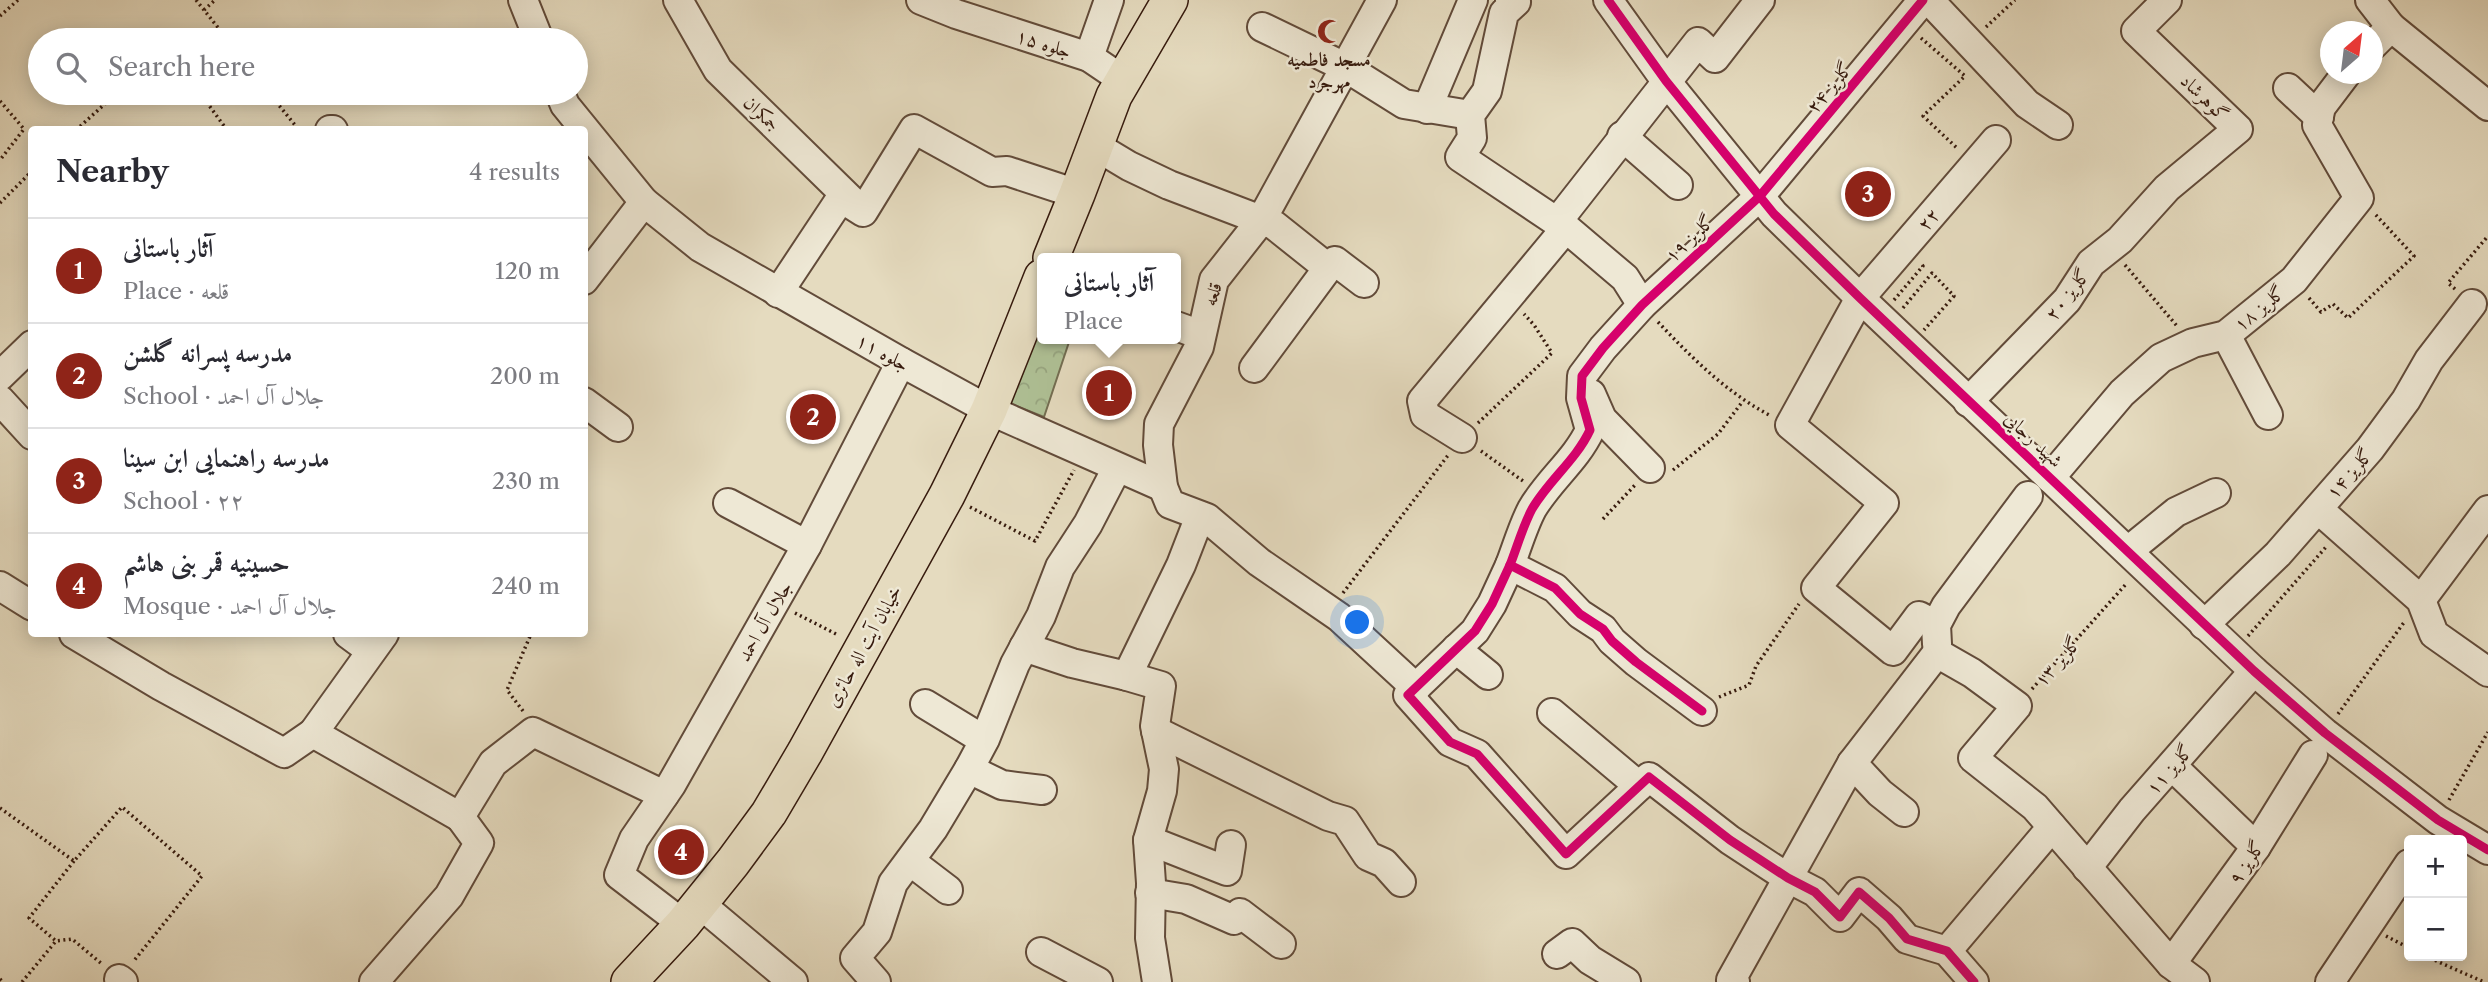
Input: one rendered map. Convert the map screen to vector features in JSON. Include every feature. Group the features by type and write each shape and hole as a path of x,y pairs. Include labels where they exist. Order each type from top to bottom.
{"main road":[{"path":"1053,253 1114,96 1170,0"},
{"name":"خیابان آیت اله حائری","path":"629,982 691,914 769,813 947,495 989,410 1037,290"}],"street":[{"path":"523,0 534,28"},
{"name":"جمکران","path":"677,0 718,70 863,212"},
{"name":"جلوه ۱۵","path":"921,0 1089,57 1123,80"},
{"path":"1089,57 1108,0"},
{"name":"قلعه","path":"1166,495 1158,445 1160,424 1199,346 1188,331 1214,280 1262,219 1382,0"},
{"path":"1427,109 1473,0"},
{"path":"1510,0 1516,2 1504,13 1487,91 1470,115 1472,138 1460,157 1561,225 1625,278 1642,305"},
{"name":"شهید رجایی","path":"1608,0 1666,81 1774,214 1888,326 2244,662 2319,744 2431,830 2488,850"},
{"path":"1462,438 1424,415 1422,401 1508,297 1622,136 1698,42 1714,58 1760,0"},
{"name":"گلریز ۲۴","path":"1760,196 1923,0"},
{"path":"1929,0 2027,104 2058,125"},
{"name":"گوهرشاد","path":"2167,0 2136,31 2238,129 2167,188"},
{"path":"2370,0 2377,21"},
{"path":"1262,27 1345,67 1404,104 1470,115"},
{"path":"2383,37 2488,106"},
{"path":"2338,84 2321,107 2318,125 2359,198"},
{"path":"2288,88 2319,117"},
{"name":"جلوه ۱۱","path":"565,105 582,126"},
{"path":"778,293 841,198 863,212 914,129 992,172 1007,171 1077,194"},
{"name":"جلوه ۱۱","path":"588,133 645,202 700,247 989,410 1117,468 1207,519 1259,562 1330,611 1416,688"},
{"path":"1622,136 1678,185"},
{"name":"۲۲","path":"1790,425 1860,298 1996,140"},
{"path":"1094,145 1159,180 1274,225 1328,268"},
{"name":"گلریز ۲۰","path":"1968,402 2067,300 2091,263 2110,248 2167,188"},
{"name":"گلریز ۱۹","path":"1582,376 1642,305 1760,196"},
{"name":"گلریز ۱۸","path":"2050,478 2122,393 2161,358 2193,343 2226,335 2294,280 2359,198"},
{"path":"588,275 645,202"},
{"path":"1254,368 1335,261 1364,283"},
{"name":"گلریز ۱۴","path":"2204,625 2278,554 2370,449 2406,400 2429,360 2472,304"},
{"path":"2226,335 2268,415"},
{"path":"0,376 28,349"},
{"name":"جلال آل احمد","path":"691,914 619,875 634,839 664,795 807,545 901,362"},
{"path":"1582,376 1602,419 1650,468"},
{"path":"1582,376 1581,398 1590,430 1581,449 1556,476 1532,510 1492,604 1475,631 1408,695 1450,742 1477,754 1566,854 1649,777 1730,840 1788,878 1815,892 1840,917 1859,892 1889,918 1907,939 1947,951 1974,982"},
{"path":"0,400 28,431"},
{"path":"588,405 618,427"},
{"path":"1790,425 1884,503 1816,588 1893,651 1919,616 1936,625"},
{"path":"876,982 855,958 877,932 893,883 933,829 969,769 1024,647 1041,616 1059,567 1088,524 1117,468"},
{"path":"2135,558 2176,512 2217,493"},
{"path":"1735,982 1731,980 1852,763 1937,653 1936,625 1946,606 2028,496"},
{"path":"727,503 807,545"},
{"path":"2318,509 2421,600 2434,634 2488,672"},
{"path":"2421,600 2488,510"},
{"path":"1127,676 1181,565 1200,516"},
{"path":"1510,565 1555,588 1580,614 1603,629 1612,641 1636,662 1702,711"},
{"path":"0,586 28,604"},
{"path":"79,637 284,753 313,733 377,642 359,637"},
{"path":"1024,647 1072,663 1161,686 1156,731 1164,769 1148,840 1150,938 1157,982"},
{"path":"1456,649 1488,674"},
{"path":"1937,653 1972,673 2017,706 1973,758 2035,807 2171,964 2195,982"},
{"name":"گلریز ۱۱","path":"2087,868 2132,810 2172,766 2244,662"},
{"path":"925,704 984,740"},
{"path":"1552,713 1639,786"},
{"path":"1156,731 1328,816 1346,821 1368,856 1384,863 1401,882"},
{"path":"460,817 493,763 533,732 664,795"},
{"path":"313,733 460,817 479,844 449,896 374,982"},
{"name":"گلریز ۹","path":"2171,964 2256,847 2319,744"},
{"path":"1852,763 1880,793 1904,812"},
{"path":"2172,766 2256,847"},
{"path":"969,769 1002,785 1042,790"},
{"path":"1947,951 2052,827"},
{"path":"1148,840 1227,871 1231,845"},
{"path":"909,861 948,890"},
{"path":"2330,982 2404,871"},
{"path":"1150,893 1186,899 1234,920 1240,913 1281,944"},
{"path":"691,914 793,982"},
{"path":"1724,982 1753,940"},
{"path":"1557,954 1572,943 1590,960 1626,982"},
{"path":"1041,952 1098,982"}],"path":[{"path":"0,16 18,0"},
{"path":"196,0 218,28"},
{"path":"204,10 215,0"},
{"path":"1970,43 2015,0"},
{"path":"1905,23 1965,76 1923,116 1975,164"},
{"path":"0,101 24,129 0,160"},
{"path":"80,126 104,105"},
{"path":"208,105 223,126"},
{"path":"279,105 296,126"},
{"path":"0,203 28,175"},
{"path":"2294,280 2321,312 2333,304 2348,318 2414,256 2359,198"},
{"path":"2110,248 2193,343"},
{"path":"1888,326 1932,273 1954,296 1910,346"},
{"path":"1330,611 1415,496 1462,438 1552,353 1534,324 1508,297"},
{"path":"1642,305 1703,369 1744,401 1790,425"},
{"path":"1462,438 1542,495"},
{"path":"947,495 1035,541 1083,453"},
{"path":"2244,662 2341,529"},
{"path":"1702,711 1722,695 1749,685 1756,666 1798,605 1816,588"},
{"path":"2319,744 2421,600"},
{"path":"775,602 863,648"},
{"path":"530,637 507,690 520,706 533,732"},
{"path":"2431,830 2488,732"},
{"path":"22,982 55,942 72,939 121,981 202,876 122,807 74,861 29,918 55,942"},
{"path":"0,808 74,861"},
{"path":"2436,961 2484,982"}],"green space":[{"path":"1037,328 1037,344 1068,344 1044,417 1006,402"}],"cycle path":[{"path":"1608,0 1666,81 1774,214 1860,298 2254,671 2325,733 2438,820 2488,850"},
{"path":"1702,711 1636,662 1612,641 1603,629 1580,614 1555,588 1510,565 1532,509 1590,430 1581,398 1582,376 1642,305 1760,196 1923,0"},
{"path":"1510,565 1492,604 1475,631 1408,695 1450,742 1477,754 1566,854 1649,777 1730,840 1788,878 1815,892 1840,917 1859,892 1889,918 1907,939 1947,951 1974,982"}],"place":[{"name":"مسجد فاطمیه مهرجرد","path":"1329,31"},
{"name":"مدرسه راهنمایی ابن سینا","path":"1868,194"},
{"name":"آثار باستانی","path":"1109,393"},
{"name":"مدرسه پسرانه گلشن","path":"813,417"},
{"name":"حسینیه قمر بنی هاشم","path":"681,852"}]}
